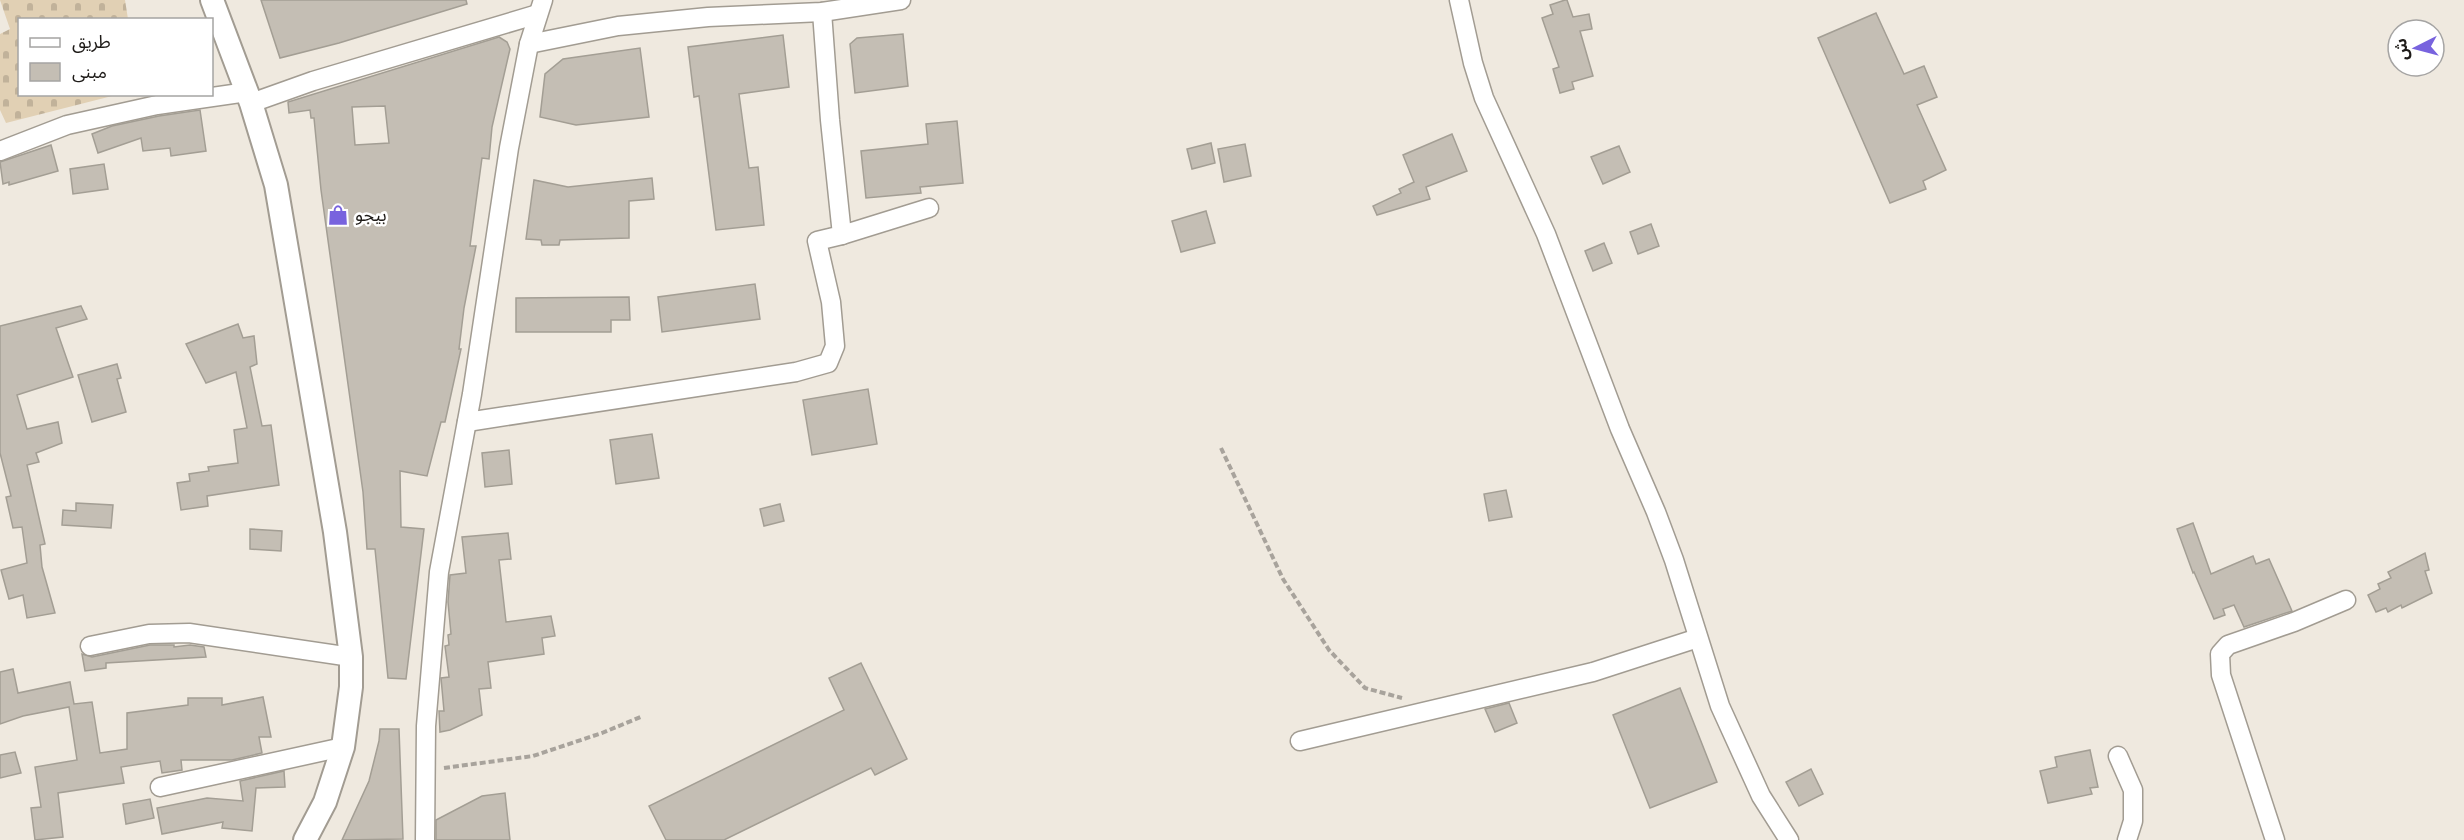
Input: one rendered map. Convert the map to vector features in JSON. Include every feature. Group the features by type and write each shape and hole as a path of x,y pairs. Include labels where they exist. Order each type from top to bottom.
{"main road":[{"path":"212,0 249,97 276,185 335,532 351,657 351,687 343,747 325,802 305,840"}],"street":[{"path":"529,44 618,26 822,12 878,1 901,0"},
{"path":"1459,0 1473,63 1484,98 1546,234 1620,429 1656,512 1674,560 1720,706 1761,796 1789,840"},
{"path":"0,151 67,125 157,105 249,97 313,81 540,7"},
{"path":"425,840 425,770 432,638 439,572 467,422 509,148 529,44 540,7"},
{"path":"822,12 842,236"},
{"path":"467,422 796,372 828,363 835,346 831,302 817,240 842,236 929,208"},
{"path":"2274,840 2221,675 2220,654 2228,645 2294,622 2346,600"},
{"path":"90,646 149,634 189,633 351,657"},
{"path":"1300,741 1593,672 1698,638"},
{"path":"160,787 343,747"},
{"path":"2118,756 2133,790 2133,821 2127,840"}],"path":[{"path":"1221,448 1283,579 1329,650 1365,688 1407,700"},
{"path":"425,770 533,756 603,733 643,716"}],"green space":[{"path":"0,0 125,0 128,18 18,18 18,96 112,96 6,123 0,110 0,34 10,29"}],"building":[{"path":"261,0 466,0 467,4 339,43 280,58"},
{"path":"1567,0 1573,17 1589,14 1592,29 1580,31 1593,76 1572,82 1574,89 1560,93 1553,69 1559,67 1542,18 1553,14 1550,5"},
{"path":"1876,13 1904,74 1924,66 1937,97 1917,105 1946,170 1923,181 1926,189 1890,203 1818,38"},
{"path":"903,34 908,86 855,93 850,44 857,38"},
{"path":"783,35 789,87 739,94 749,168 758,167 764,225 716,230 699,96 694,97 688,47"},
{"path":"499,37 507,42 510,49 492,127 489,159 482,158 470,246 476,246 464,308 459,349 461,349 445,422 441,422 427,476 400,471 401,527 424,529 406,679 388,678 375,549 367,549 363,492 321,190 314,118 311,118 310,110 289,113 288,102","holes":["385,106 389,143 355,145 352,107"]},
{"path":"640,48 649,117 576,125 540,117 545,74 563,59"},
{"path":"200,110 206,151 171,156 170,148 143,151 141,138 98,153 92,134 112,126"},
{"path":"957,121 963,183 920,187 921,193 866,198 861,151 928,144 926,124"},
{"path":"1452,134 1467,171 1426,187 1430,199 1377,215 1373,206 1401,193 1399,189 1414,182 1403,155"},
{"path":"1211,143 1215,163 1192,169 1187,149"},
{"path":"1245,144 1251,176 1224,182 1218,149"},
{"path":"51,145 58,171 9,185 9,182 3,184 0,162"},
{"path":"1619,146 1630,172 1603,184 1591,157"},
{"path":"104,164 108,189 73,194 70,169"},
{"path":"652,178 654,199 629,201 629,238 560,240 559,245 542,245 541,240 526,239 534,180 568,187"},
{"path":"1206,211 1215,243 1181,252 1172,221"},
{"path":"1651,224 1659,246 1638,254 1630,232"},
{"path":"1604,243 1612,263 1593,271 1585,251"},
{"path":"755,284 760,319 662,332 658,297"},
{"path":"629,297 630,320 611,320 611,332 516,332 516,298"},
{"path":"81,306 87,319 56,328 73,377 17,395 27,429 58,422 62,443 36,453 39,462 27,465 45,544 40,545 42,567 55,613 27,618 23,595 9,599 1,570 27,563 22,527 13,528 6,497 11,496 0,453 0,326"},
{"path":"238,324 243,338 254,336 257,364 250,367 262,426 271,425 279,485 207,496 208,506 181,510 177,483 190,481 189,474 209,471 208,467 238,463 234,430 247,428 236,372 206,383 186,344"},
{"path":"117,364 121,378 117,379 126,412 92,422 78,375"},
{"path":"868,389 877,444 812,455 803,400"},
{"path":"652,434 659,478 616,484 610,440"},
{"path":"509,450 512,484 485,487 482,453"},
{"path":"1506,490 1512,517 1489,521 1484,494"},
{"path":"76,503 113,505 111,528 62,525 63,510 76,511"},
{"path":"780,504 784,521 764,526 760,509"},
{"path":"2193,523 2211,574 2253,556 2256,564 2269,559 2292,611 2244,627 2234,605 2223,609 2225,615 2214,619 2193,573 2177,529"},
{"path":"250,529 282,531 281,551 250,549"},
{"path":"508,533 511,559 499,560 506,622 551,616 555,636 542,638 544,654 488,662 491,688 479,689 482,715 450,730 440,732 439,711 444,711 441,678 449,677 445,646 449,645 448,635 451,634 448,602 450,575 466,573 462,537"},
{"path":"2425,553 2429,570 2425,571 2432,593 2402,608 2401,605 2388,612 2386,608 2376,612 2368,595 2380,589 2378,584 2391,578 2388,572"},
{"path":"150,645 204,647 206,657 106,663 106,668 85,671 82,654 92,657"},
{"path":"861,663 907,759 875,775 871,768 724,840 666,840 649,806 844,710 829,678"},
{"path":"13,669 18,693 70,682 74,704 92,702 100,753 127,749 127,713 188,705 188,698 222,698 222,705 263,697 271,737 259,737 262,753 232,760 181,760 182,770 162,773 160,761 121,767 124,783 58,793 63,837 35,840 31,808 41,807 35,767 77,760 69,707 23,716 0,724 0,672"},
{"path":"1680,688 1717,782 1650,808 1613,715"},
{"path":"1509,703 1517,723 1495,732 1485,709"},
{"path":"380,729 399,729 403,839 342,840 369,781"},
{"path":"2090,750 2098,787 2090,788 2092,794 2048,803 2040,771 2057,767 2055,757"},
{"path":"15,752 21,773 0,778 0,755"},
{"path":"1811,769 1823,794 1799,806 1786,782"},
{"path":"284,771 285,787 256,788 252,831 222,828 223,822 162,834 157,808 207,798 243,801 240,781"},
{"path":"505,793 510,840 436,840 436,820 482,796"},
{"path":"150,799 154,818 126,824 123,804"}],"place":[{"name":"بيجو","path":"338,215"}]}
